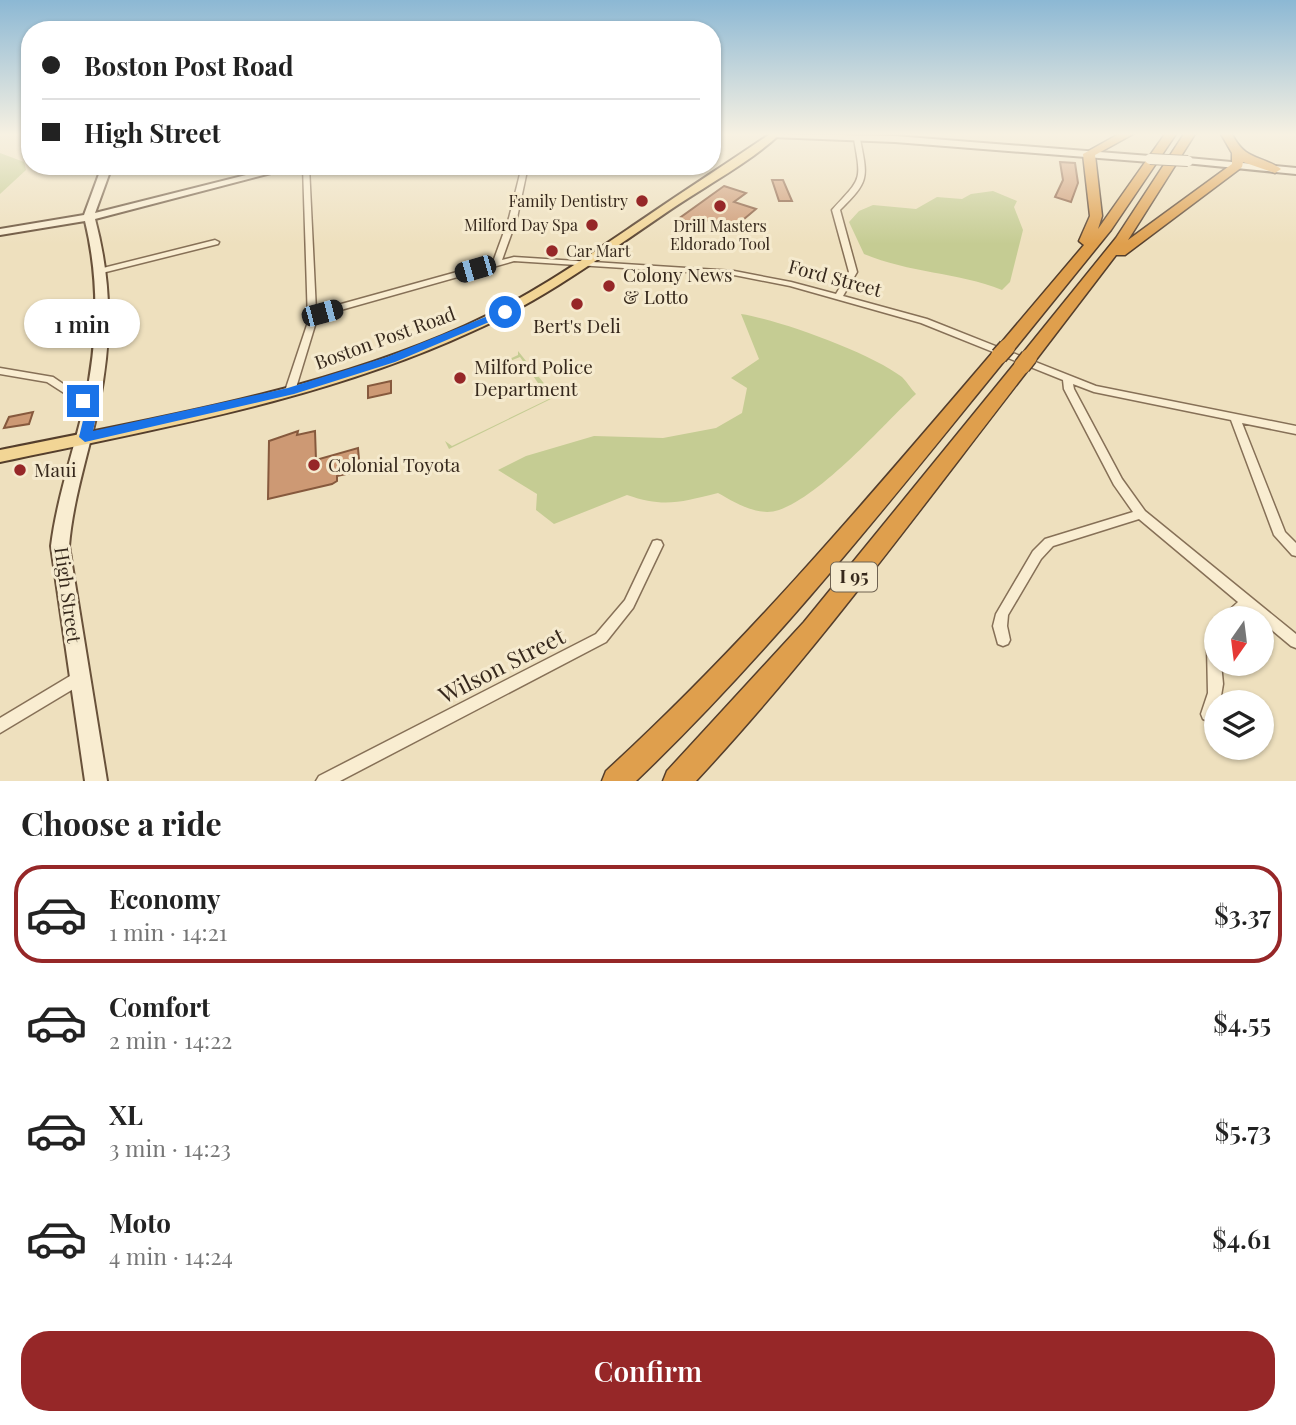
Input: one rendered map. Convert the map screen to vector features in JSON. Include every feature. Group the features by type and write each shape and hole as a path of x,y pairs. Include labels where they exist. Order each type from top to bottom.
{"highway":[{"path":"1069,273 1096,216 1091,170"},
{"name":"I 95","path":"615,781 659,741 770,627 1069,273 1113,218 1146,170"},
{"name":"I 95","path":"677,781 797,649 1091,278 1127,231 1166,170"},
{"path":"1091,278 1139,236 1222,170"},
{"path":"602,781 659,741"}],"main road":[{"path":"90,217 104,175"},
{"path":"0,232 90,217 258,175"},
{"name":"Boston Post Road","path":"0,456 290,391 377,365 466,331 536,295 586,264 715,175"},
{"name":"High Street","path":"90,217 96,231 103,271 103,355 65,510 60,546 96,781"}],"street":[{"path":"839,296 853,272 836,210 860,186 864,177 863,170"},
{"path":"290,391 309,336 312,315 306,175"},
{"path":"497,262 513,218 523,175"},
{"path":"103,271 215,242"},
{"name":"Ford Street","path":"312,315 497,262 528,259 746,274 839,296 966,336 1068,380 1118,395 1296,430"},
{"path":"0,371 50,379 92,407"},
{"path":"1068,380 1069,389 1118,482 1142,514 1296,642"},
{"path":"1234,418 1280,535 1296,551"},
{"path":"1003,640 1000,626 1002,614 1042,548 1057,539 1142,514"},
{"name":"Wilson Street","path":"324,781 601,638 629,604 657,545"},
{"path":"1242,606 1246,602"},
{"path":"0,726 80,677"}],"green space":[{"path":"0,170 21,170 21,175 0,194"},
{"path":"993,191 1017,201 1014,207 1023,230 1010,282 1002,290 864,254 849,222 859,211 873,205 916,209 937,197 962,199 971,194"},
{"path":"741,314 801,330 848,348 902,377 916,394 814,490 796,502 771,512 747,508 718,493 672,502 627,495 554,524 536,510 537,494 498,470 526,456 594,436 663,438 716,428 742,413 747,388 731,378 759,359"},
{"path":"518,351 555,397 449,449 445,441 452,446 551,398 540,385 524,391 520,386 526,388 538,383 520,357 505,363 505,368 496,360 503,362 518,355"}],"building":[{"path":"1061,170 1076,170 1078,183 1071,202 1055,197 1063,180"},
{"path":"772,180 783,180 792,201 779,201"},
{"name":"Drill Masters Eldorado Tool","path":"724,186 746,193 734,202 756,209 732,229 704,219 692,228 674,222"},
{"path":"391,381 391,393 368,398 368,386"},
{"path":"33,412 29,424 4,428 9,417"},
{"name":"Colonial Toyota","path":"298,431 297,435 315,431 316,460 358,448 360,471 337,476 337,481 332,484 268,499 269,441"}],"place":[{"name":"Family Dentistry","path":"642,201"},
{"name":"Drill Masters Eldorado Tool","path":"720,206"},
{"name":"Milford Day Spa","path":"592,225"},
{"name":"Car Mart","path":"552,251"},
{"name":"Colony News & Lotto","path":"609,286"},
{"name":"Bert's Deli","path":"577,304"},
{"name":"Milford Police Department","path":"460,378"},
{"name":"Colonial Toyota","path":"314,465"},
{"name":"Maui","path":"20,470"}],"route":[{"path":"83,401 92,407 85,437 290,391 364,369 466,331 505,312"}]}
